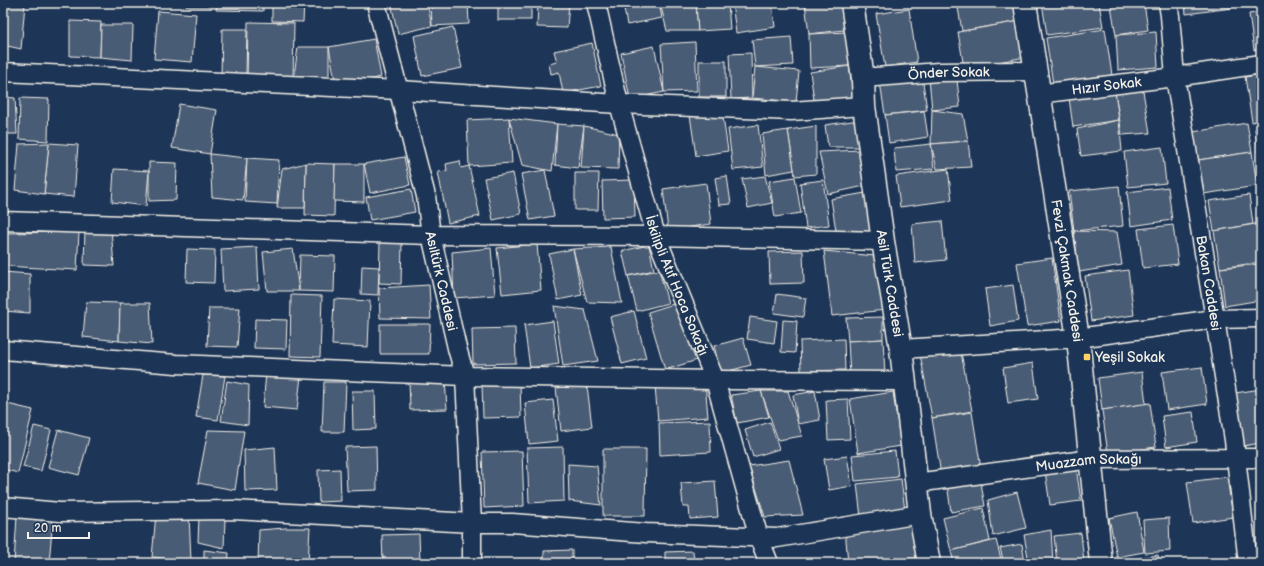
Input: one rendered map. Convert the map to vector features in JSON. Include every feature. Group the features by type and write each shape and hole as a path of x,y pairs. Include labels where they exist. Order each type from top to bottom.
{"main road":[{"name":"Asil Türk Caddesi","path":"852,3 863,78 864,106 883,241 901,349 920,514 929,563"},
{"name":"Fevzi Çakmak Caddesi","path":"1025,3 1038,94 1078,338 1100,563"}],"street":[{"name":"Asıltürk Caddesi","path":"376,3 426,196 431,235 457,348 466,376 472,523 472,563"},
{"name":"İskilipli Atıf Hoca Sokağı","path":"596,3 620,104 656,236 715,380 759,538 769,563"},
{"name":"Bakan Caddesi","path":"1168,3 1175,77 1215,319 1236,459 1248,563"},
{"name":"Hızır Sokak","path":"1038,94 1175,77 1261,64"},
{"name":"Önder Sokak","path":"863,78 939,72 1035,71"},
{"path":"3,72 399,90 620,104 791,111 864,106"},
{"path":"3,221 431,235 656,236 883,241"},
{"path":"901,349 1078,338 1215,319 1261,318"},
{"path":"3,350 176,364 466,376 904,381"},
{"name":"Muazzam Sokağı","path":"916,483 1090,459 1261,458"},
{"path":"3,507 60,512 233,510 472,523 512,523 646,533 759,538 777,538 920,514"}],"building":[{"path":"133,3 161,3 160,7 133,5"},
{"path":"186,3 216,3 216,6 186,6"},
{"path":"217,3 263,3 263,11 216,10"},
{"path":"272,3 304,3 303,22 272,21"},
{"path":"391,3 427,3 432,26 398,34"},
{"path":"431,3 468,3 469,24 432,26"},
{"path":"498,3 531,3 531,20 498,20"},
{"path":"538,3 569,3 567,28 537,27"},
{"path":"623,3 659,3 662,18 627,25"},
{"path":"660,3 696,3 698,31 667,31"},
{"path":"696,3 728,3 730,29 698,31"},
{"path":"732,3 772,3 775,27 736,33"},
{"path":"805,3 841,3 844,30 809,34"},
{"path":"990,3 1021,3 1020,21 962,31 958,8"},
{"path":"1042,3 1099,3 1103,27 1047,35"},
{"path":"1129,3 1144,3 1148,30 1116,35 1111,6"},
{"path":"1185,3 1232,3 1232,8 1186,14"},
{"path":"25,4 21,49 3,45 3,5"},
{"path":"909,9 917,62 885,67 876,14"},
{"path":"158,11 196,14 192,62 154,59"},
{"path":"1261,12 1261,49 1254,50 1249,14"},
{"path":"70,21 101,22 100,57 70,56"},
{"path":"1020,21 1026,57 964,68 958,32"},
{"path":"248,22 294,23 293,83 247,82"},
{"path":"101,25 133,25 132,60 100,57"},
{"path":"453,27 462,68 422,76 414,36"},
{"path":"222,29 247,29 246,76 221,76"},
{"path":"1105,29 1112,75 1053,84 1046,38"},
{"path":"847,32 849,66 810,68 809,34"},
{"path":"1156,32 1158,67 1118,70 1116,35"},
{"path":"791,37 793,65 755,67 752,40"},
{"path":"374,39 381,77 336,86 329,47"},
{"path":"695,42 697,91 664,92 661,44"},
{"path":"592,43 601,86 563,93 559,72 551,74 549,64 557,62 554,51"},
{"path":"654,46 664,92 630,99 621,53"},
{"path":"298,47 329,47 329,82 293,83"},
{"path":"751,53 752,98 731,99 729,54"},
{"path":"699,61 726,61 726,97 699,97"},
{"path":"849,66 854,102 815,107 810,72"},
{"path":"755,67 799,71 796,102 752,98"},
{"path":"1261,74 1261,120 1252,122 1245,77"},
{"path":"922,76 927,110 885,115 880,82"},
{"path":"945,76 946,81 957,80 960,107 932,110 929,78"},
{"path":"1143,91 1150,133 1122,135 1115,92"},
{"path":"1115,92 1119,120 1073,127 1069,98"},
{"path":"3,97 15,98 17,134 3,134"},
{"path":"20,98 49,99 48,141 19,139"},
{"path":"179,104 217,110 210,154 172,148"},
{"path":"722,110 728,151 696,156 690,115"},
{"path":"932,110 963,114 968,141 931,144"},
{"path":"924,111 928,137 889,143 885,115"},
{"path":"509,118 557,124 552,171 522,165"},
{"path":"509,118 512,163 469,166 467,120"},
{"path":"859,120 863,147 828,147 825,125"},
{"path":"1119,120 1122,151 1081,156 1077,129"},
{"path":"1247,123 1252,152 1198,160 1193,132"},
{"path":"557,124 584,126 578,168 555,165"},
{"path":"758,125 763,167 733,170 728,129"},
{"path":"584,126 619,134 618,169 581,168"},
{"path":"816,126 816,174 795,176 788,130"},
{"path":"1261,128 1261,166 1255,129"},
{"path":"788,130 794,170 766,175 762,134"},
{"path":"968,141 971,167 937,169 931,144"},
{"path":"49,143 78,145 74,197 44,194"},
{"path":"49,143 44,194 15,190 19,144"},
{"path":"931,144 934,169 896,172 894,148"},
{"path":"1162,147 1166,183 1128,187 1124,152"},
{"path":"859,150 869,185 828,194 819,152"},
{"path":"1252,152 1257,186 1203,194 1198,160"},
{"path":"210,154 247,158 243,200 212,197"},
{"path":"404,157 410,185 370,193 364,164"},
{"path":"247,158 279,160 277,204 245,202"},
{"path":"460,161 461,168 469,166 480,216 448,223 438,172 447,171 446,164"},
{"path":"149,162 177,163 176,200 149,201"},
{"path":"306,163 335,164 334,216 305,215"},
{"path":"306,163 305,208 277,208 282,169"},
{"path":"335,164 364,164 364,202 334,201"},
{"path":"114,169 149,171 146,206 112,202"},
{"path":"948,169 952,200 900,207 896,176"},
{"path":"545,170 554,216 530,220 521,174"},
{"path":"513,173 521,214 493,220 484,178"},
{"path":"575,173 599,173 598,210 575,210"},
{"path":"727,176 731,204 719,205 715,178"},
{"path":"765,176 772,203 748,208 742,179"},
{"path":"795,177 801,213 775,217 769,181"},
{"path":"634,180 635,217 603,218 602,181"},
{"path":"823,180 829,225 806,228 800,183"},
{"path":"706,183 711,224 668,230 663,189"},
{"path":"1119,186 1123,226 1074,231 1069,191"},
{"path":"1168,187 1172,220 1131,226 1127,192"},
{"path":"411,189 415,212 370,220 366,197"},
{"path":"871,192 877,230 837,237 831,199"},
{"path":"1249,195 1253,224 1214,231 1209,201"},
{"path":"942,221 946,260 915,263 912,224"},
{"path":"1261,223 1261,262 1220,268 1214,231"},
{"path":"1173,225 1178,264 1143,268 1138,229"},
{"path":"85,228 111,228 114,266 84,265"},
{"path":"1074,231 1117,232 1122,265 1079,272"},
{"path":"79,232 77,270 3,266 3,233"},
{"path":"380,242 402,242 401,284 379,283"},
{"path":"537,244 541,290 502,294 497,248"},
{"path":"649,245 654,270 628,276 622,251"},
{"path":"257,247 259,289 223,291 221,249"},
{"path":"611,247 622,303 587,302 573,249"},
{"path":"491,248 495,295 454,298 452,252"},
{"path":"187,249 215,250 214,283 186,282"},
{"path":"293,249 299,291 267,291 263,252"},
{"path":"573,249 582,295 558,300 549,254"},
{"path":"803,251 804,283 770,284 769,252"},
{"path":"824,251 875,256 885,310 832,316"},
{"path":"300,255 335,256 334,292 299,291"},
{"path":"1052,258 1061,321 1027,326 1017,263"},
{"path":"1261,264 1261,300 1225,306 1220,268"},
{"path":"362,266 379,267 378,295 361,294"},
{"path":"659,270 668,303 637,311 628,276"},
{"path":"1128,270 1134,315 1091,321 1085,276"},
{"path":"3,272 30,274 30,313 3,311"},
{"path":"429,285 431,319 380,318 379,288"},
{"path":"1013,285 1018,321 990,326 985,289"},
{"path":"777,294 806,298 803,317 774,313"},
{"path":"291,295 322,296 320,357 290,356"},
{"path":"334,299 370,301 368,347 332,345"},
{"path":"86,302 120,303 119,341 83,337"},
{"path":"680,302 697,360 665,370 648,312"},
{"path":"120,303 150,303 152,344 119,341"},
{"path":"554,306 585,310 598,361 563,366"},
{"path":"209,308 240,308 237,347 207,346"},
{"path":"634,311 646,358 622,364 610,317"},
{"path":"750,317 777,321 774,343 747,339"},
{"path":"883,317 883,339 848,341 846,318"},
{"path":"255,319 287,320 286,349 254,348"},
{"path":"783,320 797,321 795,353 781,352"},
{"path":"553,321 559,364 530,368 524,325"},
{"path":"380,324 430,324 429,354 380,354"},
{"path":"515,328 516,363 473,364 472,329"},
{"path":"743,338 751,365 721,373 714,346"},
{"path":"844,339 845,370 801,371 800,341"},
{"path":"883,339 885,374 850,376 848,341"},
{"path":"960,347 972,411 932,418 920,354"},
{"path":"1033,363 1038,399 1008,403 1003,368"},
{"path":"1202,367 1207,404 1167,410 1162,372"},
{"path":"1142,372 1146,404 1102,410 1098,378"},
{"path":"266,373 301,376 297,410 263,407"},
{"path":"203,375 225,376 218,420 196,417"},
{"path":"445,379 447,409 410,410 409,380"},
{"path":"227,381 249,385 248,425 221,421"},
{"path":"324,382 346,382 344,432 322,432"},
{"path":"520,382 521,417 483,418 482,384"},
{"path":"705,382 708,417 658,421 655,386"},
{"path":"587,385 592,427 561,431 556,388"},
{"path":"1261,389 1261,443 1243,446 1235,393"},
{"path":"352,391 375,391 376,429 353,430"},
{"path":"761,391 788,391 802,436 778,440"},
{"path":"761,391 769,417 737,423 731,395"},
{"path":"815,391 820,420 798,424 793,395"},
{"path":"893,392 901,446 858,453 850,399"},
{"path":"848,399 850,439 828,440 826,400"},
{"path":"553,400 558,441 529,444 525,403"},
{"path":"3,403 33,410 18,473 3,469"},
{"path":"1150,403 1156,447 1108,454 1102,410"},
{"path":"972,412 981,469 941,475 932,418"},
{"path":"1193,412 1197,442 1166,447 1162,416"},
{"path":"710,421 711,452 660,455 659,423"},
{"path":"770,422 779,449 753,457 745,430"},
{"path":"34,426 51,430 41,471 23,467"},
{"path":"58,430 89,438 79,475 48,467"},
{"path":"208,430 244,431 235,490 198,483"},
{"path":"376,446 377,490 347,491 345,447"},
{"path":"275,447 277,490 245,491 244,450"},
{"path":"563,447 564,501 529,503 527,448"},
{"path":"603,449 646,449 645,516 603,516"},
{"path":"522,451 524,506 484,508 482,452"},
{"path":"895,451 898,477 855,481 852,455"},
{"path":"847,456 852,486 829,490 824,459"},
{"path":"789,460 803,515 765,517 749,466"},
{"path":"568,464 597,466 601,505 569,501"},
{"path":"1076,467 1081,501 1050,505 1045,471"},
{"path":"340,469 341,501 319,502 318,470"},
{"path":"1227,477 1233,517 1193,523 1187,482"},
{"path":"980,478 985,506 951,512 947,483"},
{"path":"901,479 905,511 861,517 857,484"},
{"path":"715,481 718,517 690,519 689,507 683,507 681,483"},
{"path":"1017,492 1026,528 993,536 988,500"},
{"path":"983,508 990,541 951,551 943,518"},
{"path":"1137,512 1144,552 1117,557 1109,518"},
{"path":"156,514 189,514 191,561 152,557"},
{"path":"3,516 8,516 5,559 3,559"},
{"path":"17,516 53,518 49,563 14,563"},
{"path":"199,517 225,519 224,548 198,542"},
{"path":"1169,518 1170,551 1145,553 1143,520"},
{"path":"914,524 917,558 848,563 845,529"},
{"path":"310,528 308,563 258,563 259,530"},
{"path":"1051,530 1053,563 1029,563 1024,535"},
{"path":"1081,533 1084,563 1057,563 1054,536"},
{"path":"419,534 420,563 383,563 382,535"},
{"path":"996,540 1002,563 954,563 951,551"},
{"path":"1022,544 1025,563 1004,563 1000,548"},
{"path":"204,550 229,553 228,563 204,563"},
{"path":"572,550 572,563 544,563 544,551"},
{"path":"693,551 694,563 665,563 665,552"},
{"path":"1158,555 1159,563 1115,563 1115,562"},
{"path":"917,560 918,563 880,563 880,562"}],"place":[{"name":"Yeşil Sokak","path":"1087,357"}]}
